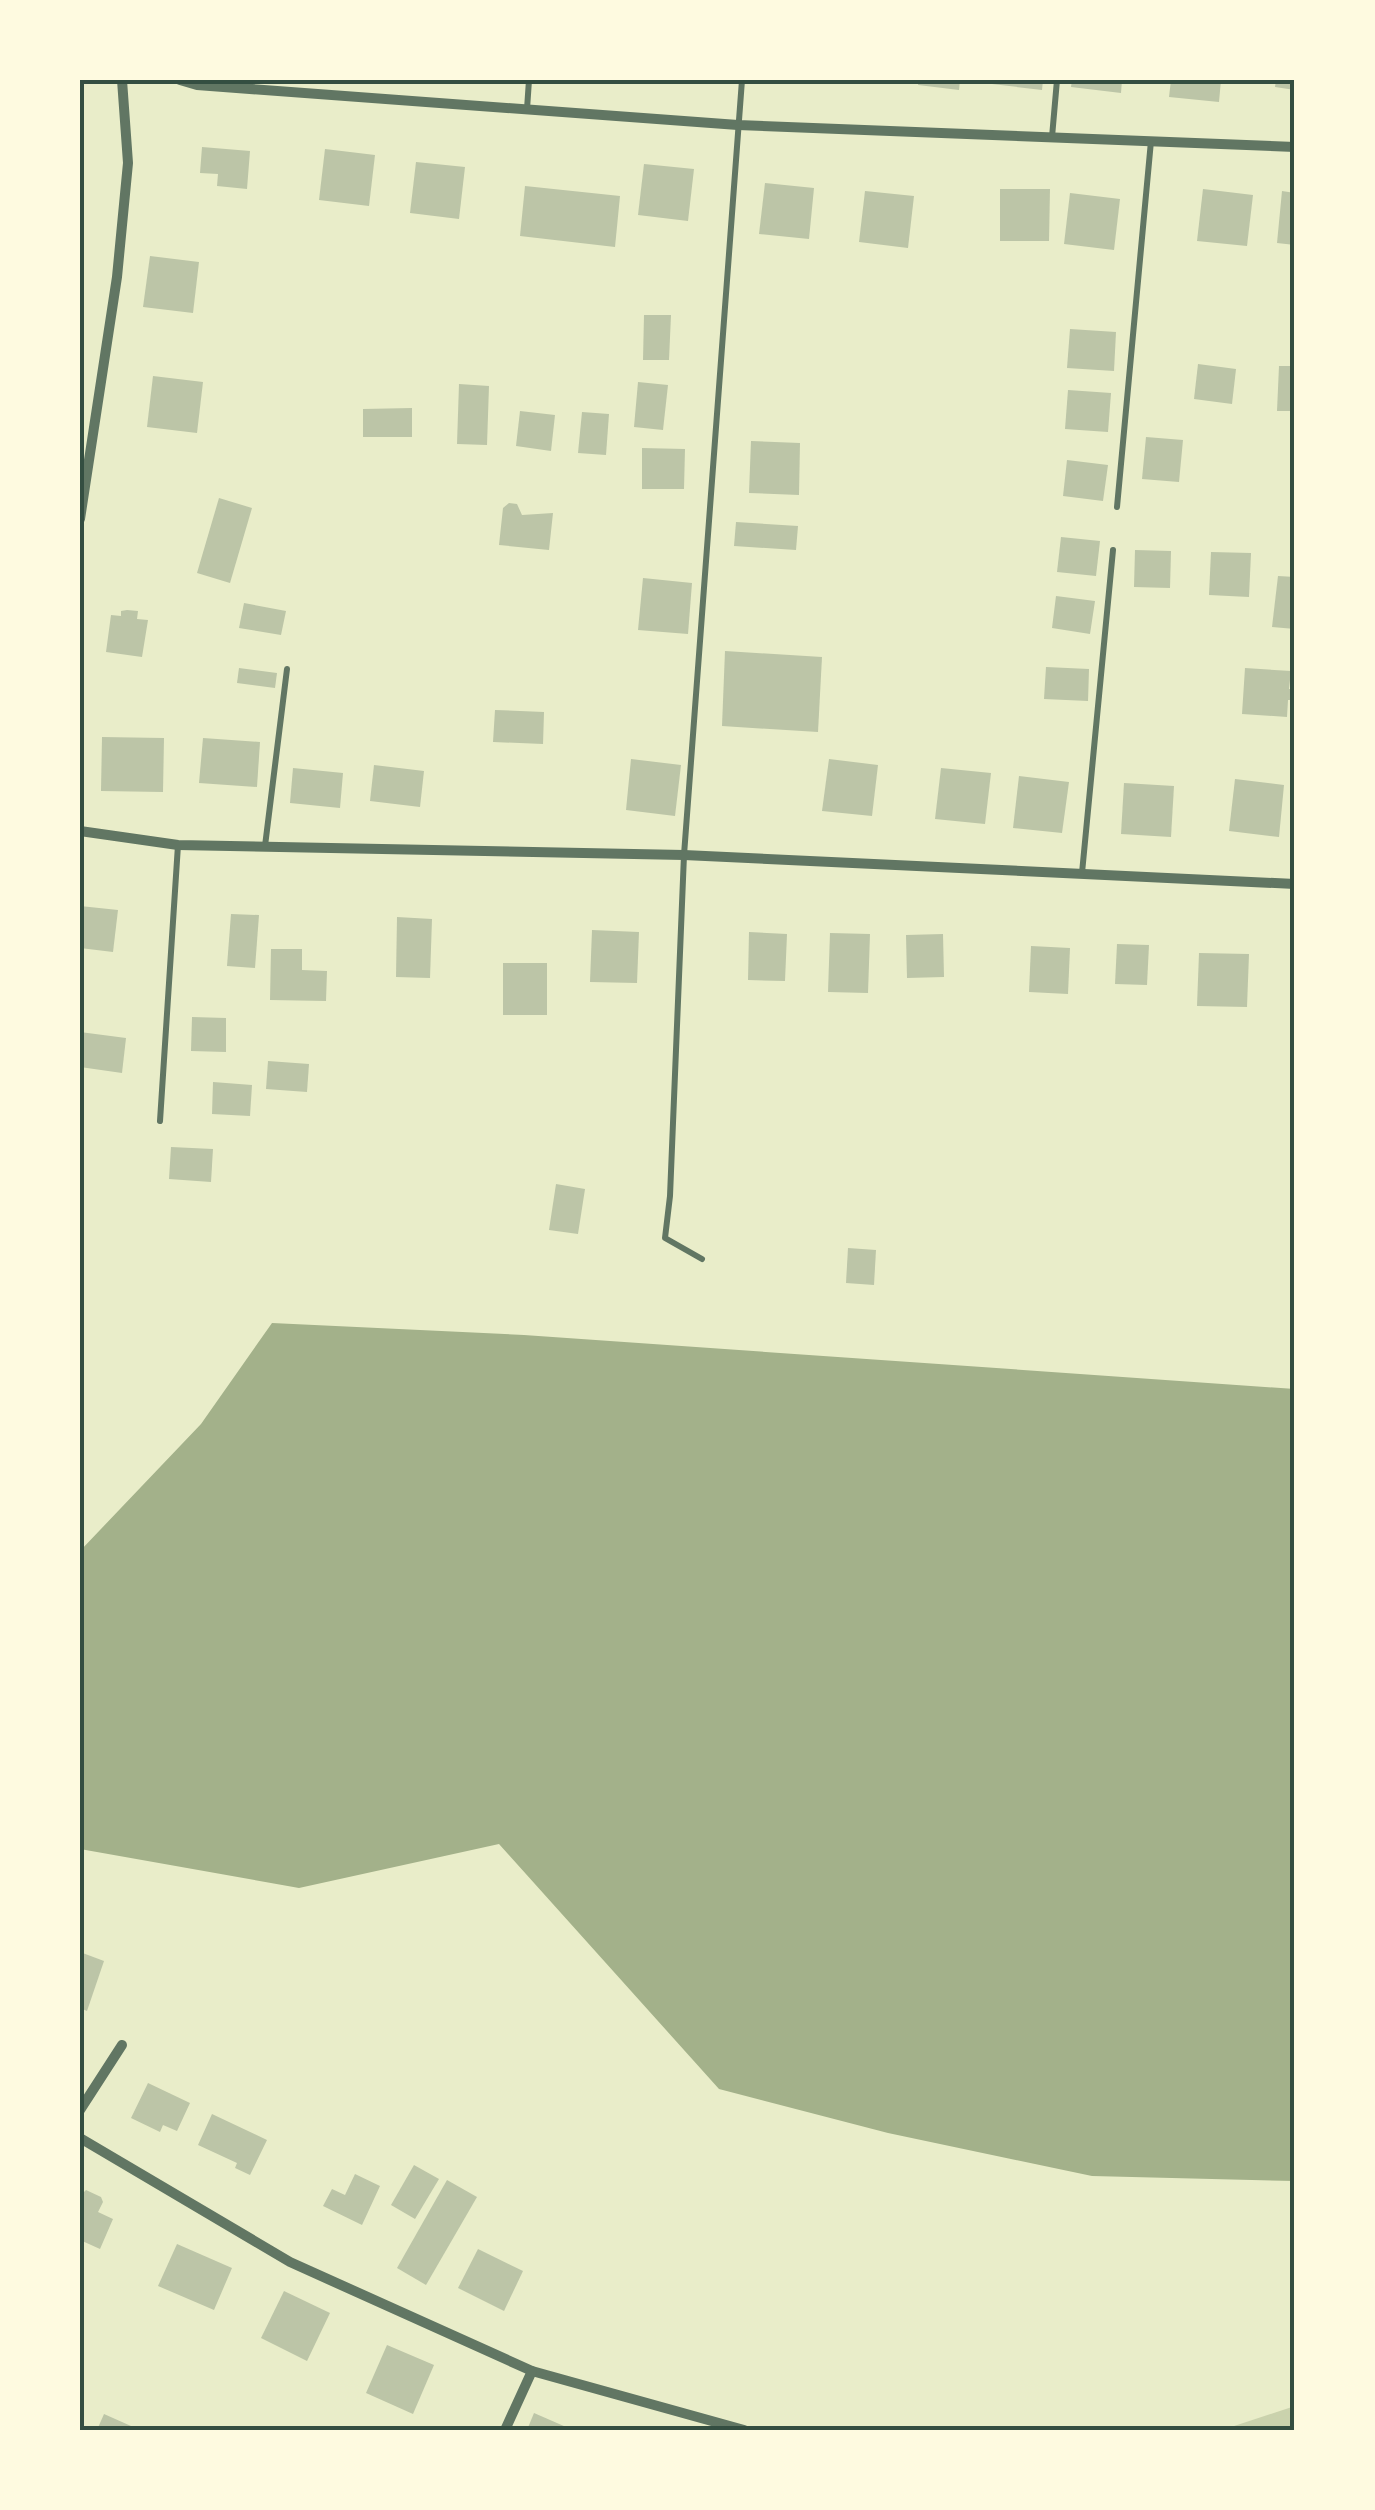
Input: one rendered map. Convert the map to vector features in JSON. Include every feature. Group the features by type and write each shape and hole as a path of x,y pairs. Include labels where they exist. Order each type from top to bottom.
{"street":[{"path":"80,520 118,277 128,163 122,80"},
{"path":"180,80 198,86 738,126 1295,147"},
{"path":"80,831 178,845 684,855 1295,884"},
{"path":"80,2110 122,2045"},
{"path":"80,2138 290,2262 532,2371 744,2430"},
{"path":"505,2430 532,2371"}],"lane":[{"path":"526,110 529,80"},
{"path":"702,1259 665,1238 684,855 742,80"},
{"path":"1052,138 1057,80"},
{"path":"1117,507 1151,142"},
{"path":"1082,874 1113,550"},
{"path":"266,846 287,669"},
{"path":"160,1122 178,845"}],"shaded area":[{"path":"272,1323 524,1335 1295,1389 1295,2181 1092,2176 888,2133 719,2089 499,1844 299,1888 80,1849 80,1551 201,1424"},
{"path":"1295,2406 1295,2430 1222,2430"}],"building":[{"path":"919,80 960,80 959,90 918,85"},
{"path":"993,80 1043,80 1042,90 992,84"},
{"path":"1072,80 1122,80 1121,93 1071,87"},
{"path":"1171,80 1221,80 1219,102 1169,97"},
{"path":"1276,80 1295,80 1295,90 1275,87"},
{"path":"202,147 250,151 247,189 217,186 218,174 200,173"},
{"path":"325,149 375,155 369,206 319,200"},
{"path":"416,162 465,167 459,219 410,213"},
{"path":"644,164 694,169 688,221 638,215"},
{"path":"765,183 814,188 809,239 759,234"},
{"path":"525,186 620,196 615,247 520,236"},
{"path":"1000,189 1050,189 1049,241 1000,241"},
{"path":"1203,189 1253,195 1247,246 1197,241"},
{"path":"865,191 914,196 908,248 859,242"},
{"path":"1282,191 1295,193 1295,245 1277,243"},
{"path":"1070,193 1120,199 1114,250 1064,244"},
{"path":"150,256 199,262 193,313 143,307"},
{"path":"644,315 671,315 669,360 643,360"},
{"path":"1070,329 1116,332 1114,371 1067,368"},
{"path":"1198,364 1236,369 1232,404 1194,399"},
{"path":"1279,366 1295,366 1295,411 1277,411"},
{"path":"153,376 203,382 197,433 147,427"},
{"path":"638,382 668,385 663,430 634,427"},
{"path":"459,384 489,386 487,445 457,444"},
{"path":"1068,390 1111,393 1108,432 1065,429"},
{"path":"412,408 412,437 363,437 363,409"},
{"path":"520,411 555,415 551,451 516,446"},
{"path":"582,412 609,414 606,455 578,453"},
{"path":"1146,437 1183,440 1179,482 1142,479"},
{"path":"751,441 800,443 799,495 749,493"},
{"path":"642,448 685,449 684,489 642,489"},
{"path":"1067,460 1108,465 1103,501 1063,496"},
{"path":"219,498 252,508 230,583 197,573"},
{"path":"509,503 517,504 522,515 553,513 549,550 499,545 503,508"},
{"path":"736,522 798,526 796,550 734,546"},
{"path":"1061,537 1100,541 1096,576 1057,572"},
{"path":"1135,550 1171,551 1170,588 1134,587"},
{"path":"1211,552 1251,553 1249,597 1209,595"},
{"path":"1278,576 1295,577 1295,629 1272,627"},
{"path":"643,578 692,583 688,634 638,630"},
{"path":"1056,596 1095,601 1090,634 1052,628"},
{"path":"244,603 286,611 281,635 239,628"},
{"path":"121,611 138,611 137,619 148,620 142,657 106,652 111,615 121,616"},
{"path":"725,651 822,657 818,732 722,726"},
{"path":"1046,667 1089,669 1088,701 1044,699"},
{"path":"239,668 277,673 275,688 237,683"},
{"path":"1245,668 1291,671 1289,689 1295,689 1295,700 1288,700 1287,717 1242,714"},
{"path":"495,710 544,712 543,744 493,742"},
{"path":"102,737 164,738 163,792 101,791"},
{"path":"203,738 260,742 257,787 199,783"},
{"path":"631,759 681,765 675,816 626,810"},
{"path":"829,759 878,765 872,816 822,811"},
{"path":"374,765 424,771 420,807 370,801"},
{"path":"293,768 343,773 340,808 290,803"},
{"path":"941,768 991,773 985,824 935,819"},
{"path":"1019,776 1069,782 1062,833 1013,828"},
{"path":"1235,779 1284,785 1279,837 1229,831"},
{"path":"1124,783 1174,786 1171,837 1121,834"},
{"path":"80,906 118,910 113,952 80,948"},
{"path":"231,914 259,915 255,968 227,966"},
{"path":"397,917 432,919 430,978 396,977"},
{"path":"592,930 639,932 637,983 590,982"},
{"path":"749,932 787,934 785,981 748,980"},
{"path":"830,933 870,934 868,993 828,992"},
{"path":"943,934 944,977 907,978 906,935"},
{"path":"1117,944 1149,945 1147,985 1115,984"},
{"path":"1031,946 1070,948 1068,994 1029,992"},
{"path":"271,949 302,949 302,970 327,971 326,1001 270,1000"},
{"path":"1199,953 1249,954 1247,1007 1197,1006"},
{"path":"503,963 547,963 547,1015 503,1015"},
{"path":"192,1017 226,1018 226,1052 191,1051"},
{"path":"80,1032 126,1038 122,1073 80,1067"},
{"path":"268,1061 309,1064 307,1092 266,1089"},
{"path":"213,1082 252,1085 250,1116 212,1114"},
{"path":"171,1147 213,1149 211,1182 169,1179"},
{"path":"556,1184 585,1189 578,1234 549,1230"},
{"path":"848,1248 876,1250 874,1285 846,1283"},
{"path":"80,1952 104,1961 87,2011 80,2008"},
{"path":"148,2083 190,2103 177,2131 163,2125 160,2132 131,2118"},
{"path":"212,2114 267,2140 250,2175 235,2168 237,2163 198,2145"},
{"path":"414,2165 439,2179 415,2219 391,2205"},
{"path":"355,2174 380,2186 362,2225 323,2206 332,2189 345,2195"},
{"path":"447,2180 477,2197 426,2285 397,2268"},
{"path":"86,2190 101,2197 98,2212 113,2219 100,2249 80,2240 80,2196"},
{"path":"177,2244 232,2268 214,2310 158,2286"},
{"path":"478,2249 523,2271 504,2311 458,2288"},
{"path":"284,2291 330,2313 307,2361 261,2338"},
{"path":"387,2345 434,2365 413,2414 366,2393"},
{"path":"534,2413 573,2430 527,2430"},
{"path":"104,2414 140,2430 97,2430"}]}
